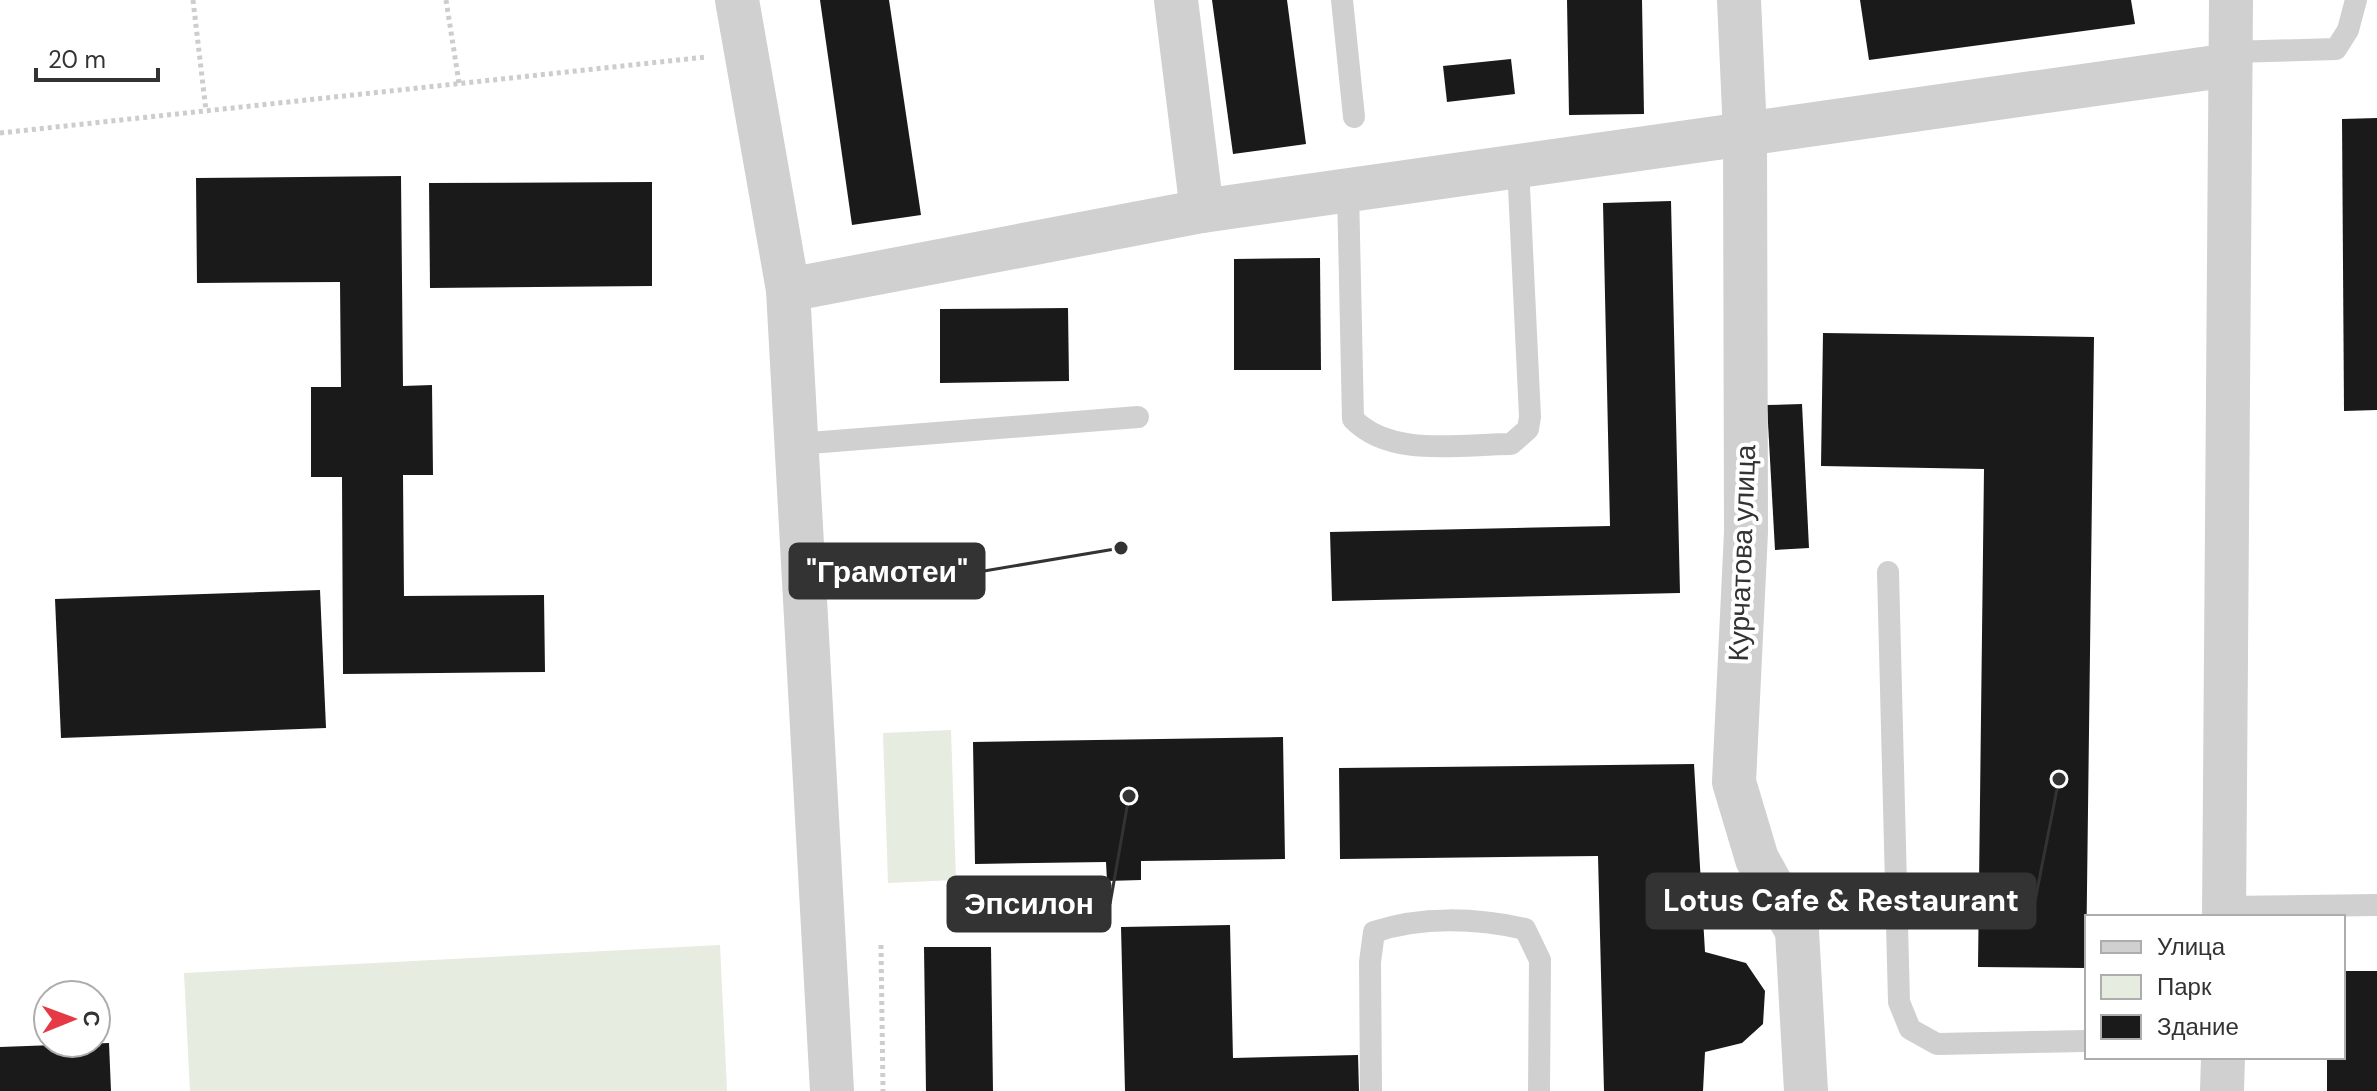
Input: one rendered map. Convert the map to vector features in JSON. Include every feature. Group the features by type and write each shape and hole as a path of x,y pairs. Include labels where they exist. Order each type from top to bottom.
{"street":[{"path":"737,0 788,290 832,1091"},
{"path":"1176,0 1202,211"},
{"name":"Курчатова улица","path":"1739,0 1745,133 1746,532 1734,782 1757,859 1797,931 1806,1091"},
{"path":"2224,912 2231,0"},
{"path":"788,290 1202,211 2231,59"},
{"path":"2222,1091 2223,1059"}],"lane":[{"path":"1342,0 1354,117"},
{"path":"2231,59 2336,49 2348,30 2356,0"},
{"path":"1348,190 1353,419 1368,434 1391,443 1511,444 1528,429 1530,417 1518,166"},
{"path":"797,444 1138,417"},
{"path":"1888,572 1899,1002 1910,1029 1937,1044 2085,1041"},
{"path":"2224,912 2377,905"},
{"path":"1371,1091 1370,962 1374,932 1406,921 1499,923 1525,929 1540,960 1539,1091"}],"path":[{"path":"193,0 206,111"},
{"path":"446,0 459,83"},
{"path":"0,133 717,56"},
{"path":"881,945 883,1091"}],"green space":[{"path":"951,730 956,880 888,883 883,733"},
{"path":"720,945 727,1091 190,1091 184,973"}],"building":[{"path":"820,0 889,0 921,215 852,225"},
{"path":"1212,0 1287,0 1306,144 1233,154"},
{"path":"1567,0 1642,0 1644,114 1569,115"},
{"path":"1860,0 2131,0 2135,24 1869,60"},
{"path":"1511,59 1515,94 1447,102 1443,66"},
{"path":"2377,118 2377,410 2344,411 2342,119"},
{"path":"401,176 403,386 432,385 433,475 403,475 404,596 544,595 545,672 343,674 342,477 311,477 311,387 341,387 340,282 197,283 196,178"},
{"path":"652,182 652,286 430,288 429,183"},
{"path":"1671,201 1680,593 1332,601 1330,532 1610,526 1603,203"},
{"path":"1320,258 1321,370 1234,370 1234,259"},
{"path":"1068,308 1069,381 940,383 940,309"},
{"path":"1823,333 2094,337 2085,968 1978,967 1984,469 1821,466"},
{"path":"1802,404 1809,548 1775,550 1767,405"},
{"path":"320,590 326,728 61,738 55,599"},
{"path":"1283,737 1285,859 1141,861 1141,880 1107,881 1106,862 975,864 973,742"},
{"path":"1694,764 1705,952 1746,963 1765,991 1763,1024 1742,1043 1705,1052 1703,1091 1604,1091 1598,856 1340,859 1339,768"},
{"path":"1230,925 1233,1058 1358,1055 1359,1091 1125,1091 1121,927"},
{"path":"924,947 991,947 993,1091 926,1091"},
{"path":"2345,971 2377,971 2377,1091 2327,1091 2327,1059 2345,1059"},
{"path":"32,1046 32,1059 110,1059 111,1091 0,1091 0,1047"}],"place":[{"name":"\"Грамотеи\"","path":"1121,548"},
{"name":"Lotus Cafe & Restaurant","path":"2059,779"},
{"name":"Эпсилон","path":"1129,796"}]}
